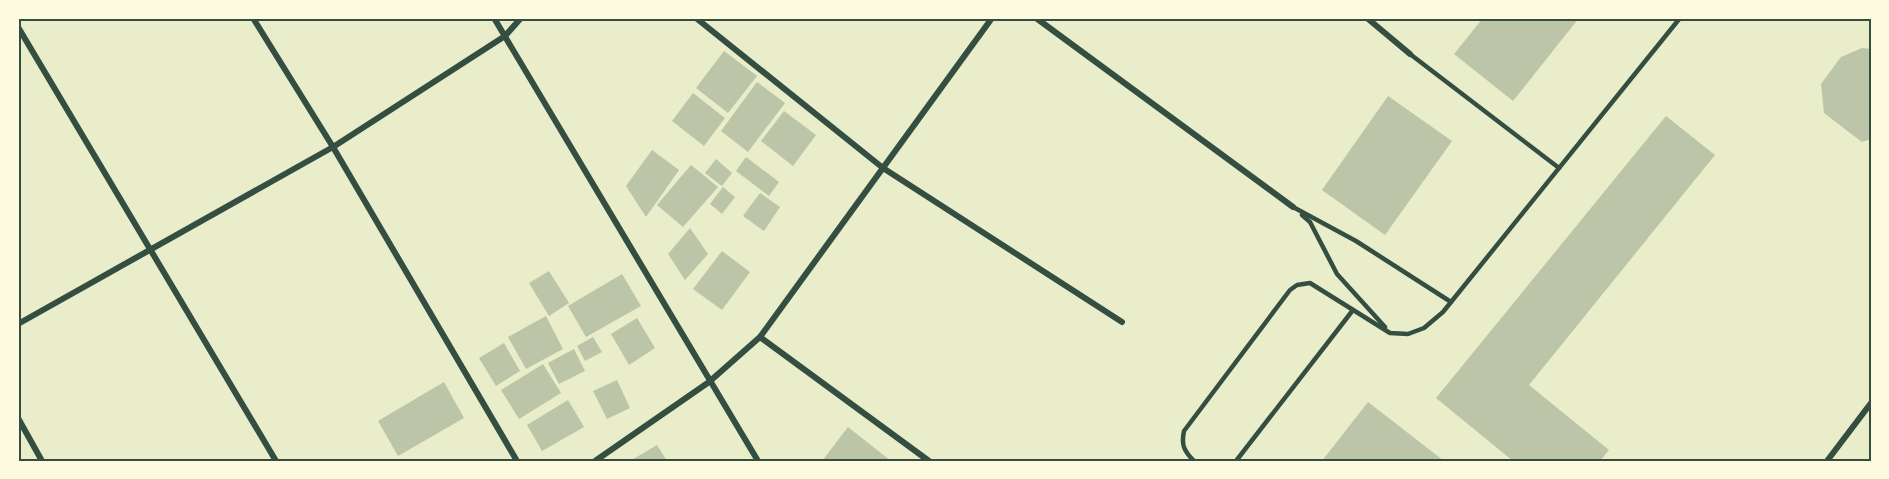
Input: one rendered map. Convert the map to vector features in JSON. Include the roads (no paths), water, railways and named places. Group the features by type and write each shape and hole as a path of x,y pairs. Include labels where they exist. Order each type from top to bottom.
{"street":[{"path":"252,18 333,147 517,461"},
{"path":"494,18 758,461"},
{"path":"18,324 333,147 505,36 521,18"},
{"path":"696,18 883,168 1122,322"},
{"path":"596,461 709,382 760,337 992,18"},
{"path":"1036,18 1293,207"},
{"path":"1367,18 1410,54"},
{"path":"18,27 276,461"},
{"path":"760,337 929,461"},
{"path":"1827,461 1871,403"},
{"path":"18,418 42,461"}],"lane":[{"path":"1194,461 1183,448 1184,431 1290,290 1297,285 1310,283 1390,333 1407,334 1424,328 1443,312 1680,18"},
{"path":"1410,54 1558,168"},
{"path":"1293,207 1356,241 1451,302"},
{"path":"1293,207 1310,222 1337,274 1390,333"},
{"path":"1236,461 1353,310"}]}
